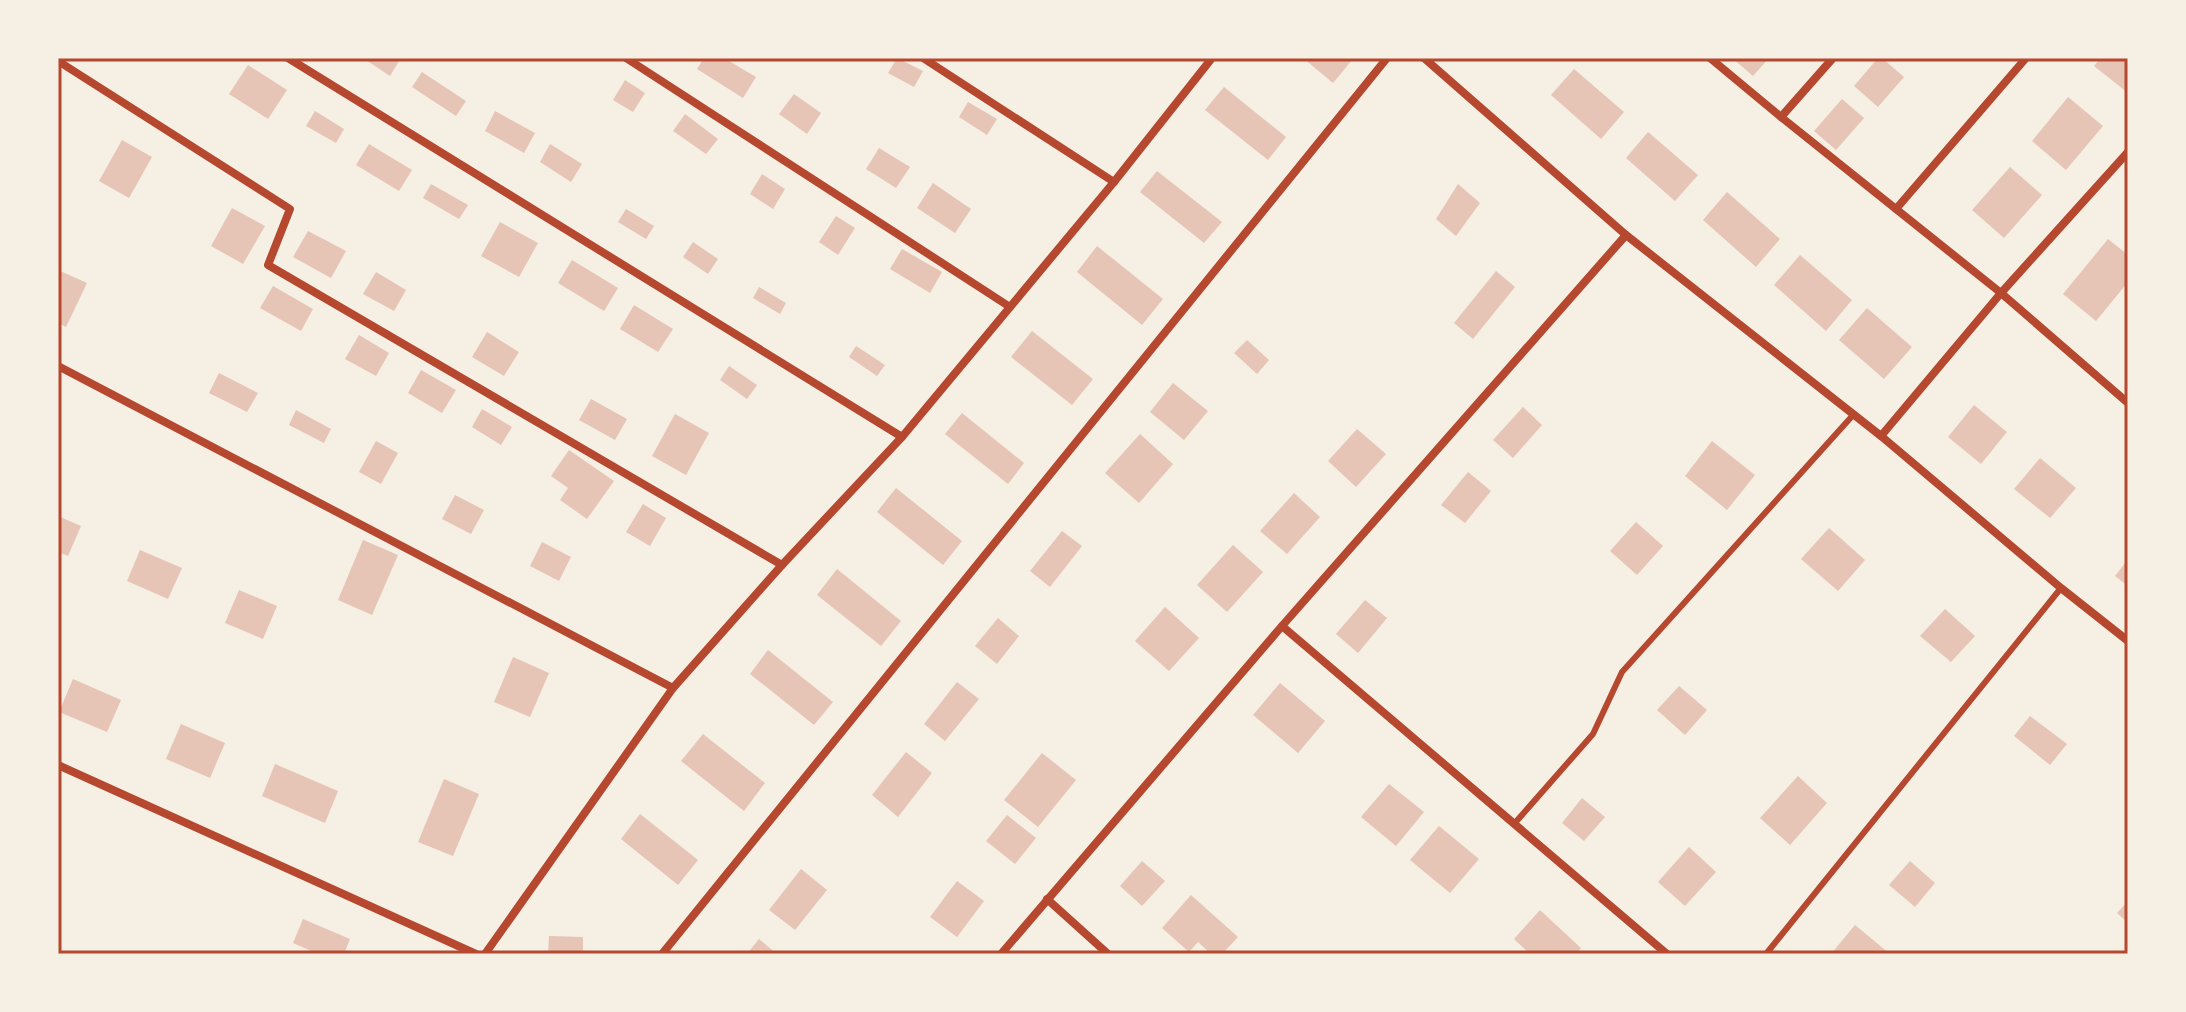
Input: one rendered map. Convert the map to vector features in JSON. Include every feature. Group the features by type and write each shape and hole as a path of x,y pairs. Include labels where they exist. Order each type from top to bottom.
{"street":[{"path":"288,58 902,437"},
{"path":"626,58 1010,307"},
{"path":"923,58 1114,182"},
{"path":"485,954 673,688 902,437 1114,182 1212,58"},
{"path":"662,954 1387,58"},
{"path":"1424,58 1626,235 1854,414 2128,641"},
{"path":"1710,58 2001,293 2128,403"},
{"path":"1781,117 1833,58"},
{"path":"1896,209 2026,58"},
{"path":"58,61 290,209 268,265 782,565"},
{"path":"1881,436 2001,293 2128,152"},
{"path":"1001,954 1282,626 1626,235"},
{"path":"58,366 673,688"},
{"path":"1282,626 1667,954"},
{"path":"58,765 476,954"},
{"path":"1047,899 1108,954"}],"lane":[{"path":"1514,824 1593,734 1622,672 1854,414"},
{"path":"1766,954 2061,588"}],"building":[{"path":"363,58 394,58 399,61 390,76"},
{"path":"704,58 724,58 756,77 743,98 697,69"},
{"path":"897,58 923,71 914,87 888,73"},
{"path":"1303,58 1349,58 1352,60 1333,83"},
{"path":"1732,58 1769,58 1753,76"},
{"path":"1878,58 1904,77 1878,107 1854,86"},
{"path":"2101,58 2128,58 2128,93 2094,66"},
{"path":"248,65 287,90 268,119 229,94"},
{"path":"1574,69 1624,112 1601,139 1551,95"},
{"path":"422,72 466,101 456,116 412,87"},
{"path":"625,80 645,93 633,112 613,100"},
{"path":"1224,87 1286,137 1268,160 1205,110"},
{"path":"794,94 821,113 807,134 779,114"},
{"path":"2068,97 2103,126 2066,170 2032,141"},
{"path":"1842,99 1864,118 1836,150 1814,131"},
{"path":"968,102 997,119 987,135 959,117"},
{"path":"315,111 344,129 336,143 306,126"},
{"path":"495,111 535,133 524,153 485,131"},
{"path":"685,114 718,139 706,154 673,131"},
{"path":"1648,132 1698,175 1675,201 1626,158"},
{"path":"122,140 152,157 129,198 99,181"},
{"path":"369,144 412,170 399,191 356,165"},
{"path":"550,144 582,164 571,182 540,162"},
{"path":"879,148 910,167 896,188 866,169"},
{"path":"2010,167 2042,195 2004,238 1972,210"},
{"path":"1157,171 1222,222 1204,243 1140,192"},
{"path":"762,174 785,189 773,209 750,194"},
{"path":"933,183 971,209 955,233 917,208"},
{"path":"431,184 468,205 459,219 423,198"},
{"path":"1458,184 1480,203 1456,236 1436,219"},
{"path":"1727,192 1780,239 1756,267 1703,220"},
{"path":"232,208 265,226 243,264 211,246"},
{"path":"626,209 654,226 646,239 618,222"},
{"path":"836,216 855,228 838,255 819,242"},
{"path":"500,222 538,243 519,277 481,256"},
{"path":"308,231 346,251 331,278 293,257"},
{"path":"2108,239 2128,255 2128,282 2096,321 2063,294"},
{"path":"693,242 718,259 708,274 683,257"},
{"path":"1097,246 1163,299 1142,325 1077,272"},
{"path":"902,249 942,272 930,293 890,269"},
{"path":"1800,255 1852,300 1826,331 1774,285"},
{"path":"572,260 618,288 604,311 558,283"},
{"path":"58,270 87,283 66,327 58,323"},
{"path":"1496,271 1515,287 1473,339 1454,323"},
{"path":"376,272 406,290 394,311 363,294"},
{"path":"273,286 313,309 301,331 260,308"},
{"path":"759,287 786,303 780,314 753,298"},
{"path":"634,305 673,329 658,352 620,329"},
{"path":"1867,308 1912,347 1884,379 1839,340"},
{"path":"1032,331 1093,379 1072,405 1011,357"},
{"path":"487,332 519,352 504,376 472,357"},
{"path":"359,335 389,353 376,376 345,359"},
{"path":"1247,340 1269,360 1257,374 1234,353"},
{"path":"856,346 885,365 877,376 849,357"},
{"path":"729,366 757,385 747,399 720,380"},
{"path":"421,370 456,390 442,413 408,393"},
{"path":"219,373 258,393 247,412 209,393"},
{"path":"1173,383 1208,411 1184,440 1150,412"},
{"path":"591,399 627,419 615,440 579,420"},
{"path":"1974,405 2007,432 1981,464 1948,437"},
{"path":"1523,407 1542,425 1513,458 1493,440"},
{"path":"482,409 512,427 501,445 472,427"},
{"path":"296,410 331,429 324,443 289,425"},
{"path":"962,413 1024,463 1008,484 945,434"},
{"path":"675,414 709,433 686,475 652,456"},
{"path":"1357,429 1386,454 1356,487 1328,461"},
{"path":"1140,434 1173,464 1139,503 1105,473"},
{"path":"376,441 398,453 381,484 359,472"},
{"path":"1712,441 1755,475 1727,510 1685,476"},
{"path":"569,450 614,481 587,519 560,500 568,488 551,476"},
{"path":"2040,458 2076,488 2050,518 2014,489"},
{"path":"1468,472 1491,491 1465,523 1441,505"},
{"path":"896,488 962,541 943,565 877,512"},
{"path":"1294,493 1320,517 1287,554 1260,531"},
{"path":"455,495 484,510 471,534 442,519"},
{"path":"643,504 666,518 650,546 626,532"},
{"path":"58,516 81,526 68,556 58,552"},
{"path":"1636,522 1663,546 1637,575 1610,551"},
{"path":"1829,528 1865,560 1838,591 1801,559"},
{"path":"1062,531 1082,546 1050,587 1030,571"},
{"path":"363,540 398,555 372,615 338,600"},
{"path":"542,542 571,557 559,581 530,566"},
{"path":"1233,545 1263,572 1227,612 1197,585"},
{"path":"140,550 182,568 168,599 127,581"},
{"path":"2128,559 2128,586 2115,576"},
{"path":"837,569 901,621 881,646 817,595"},
{"path":"239,590 277,606 263,639 225,623"},
{"path":"1365,600 1387,618 1358,653 1336,634"},
{"path":"1165,607 1199,638 1169,671 1135,641"},
{"path":"1945,609 1975,636 1951,662 1920,636"},
{"path":"998,618 1019,636 997,664 975,646"},
{"path":"768,650 833,702 814,725 750,674"},
{"path":"513,657 549,673 530,717 494,702"},
{"path":"73,679 121,700 107,732 59,712"},
{"path":"957,682 979,699 945,741 924,724"},
{"path":"1280,683 1325,721 1298,753 1253,715"},
{"path":"1679,686 1707,710 1685,735 1657,710"},
{"path":"2030,716 2067,744 2050,765 2014,736"},
{"path":"181,724 225,743 210,778 166,759"},
{"path":"703,734 765,783 744,811 681,761"},
{"path":"906,752 932,773 898,817 872,795"},
{"path":"1042,753 1076,780 1038,827 1004,800"},
{"path":"275,764 338,791 325,823 262,796"},
{"path":"1798,776 1827,803 1790,845 1760,818"},
{"path":"444,779 479,794 453,856 418,842"},
{"path":"1389,784 1424,812 1396,846 1361,817"},
{"path":"1582,798 1605,817 1584,841 1562,823"},
{"path":"640,814 698,860 678,885 621,839"},
{"path":"1007,815 1036,838 1015,864 986,841"},
{"path":"1439,826 1479,859 1450,893 1410,860"},
{"path":"1689,847 1716,872 1685,906 1658,882"},
{"path":"1142,861 1165,881 1142,906 1120,886"},
{"path":"1910,861 1935,883 1915,907 1889,885"},
{"path":"801,869 827,890 795,930 769,910"},
{"path":"957,881 984,901 957,937 930,917"},
{"path":"1191,895 1238,937 1222,954 1211,954 1198,942 1189,952 1162,928"},
{"path":"2128,901 2128,923 2117,913"},
{"path":"1540,910 1581,948 1576,954 1530,954 1514,939"},
{"path":"303,919 350,939 344,954 318,954 293,943"},
{"path":"1855,925 1890,954 1831,954"},
{"path":"549,936 583,937 583,954 548,954"},
{"path":"759,939 777,954 747,954"}]}
